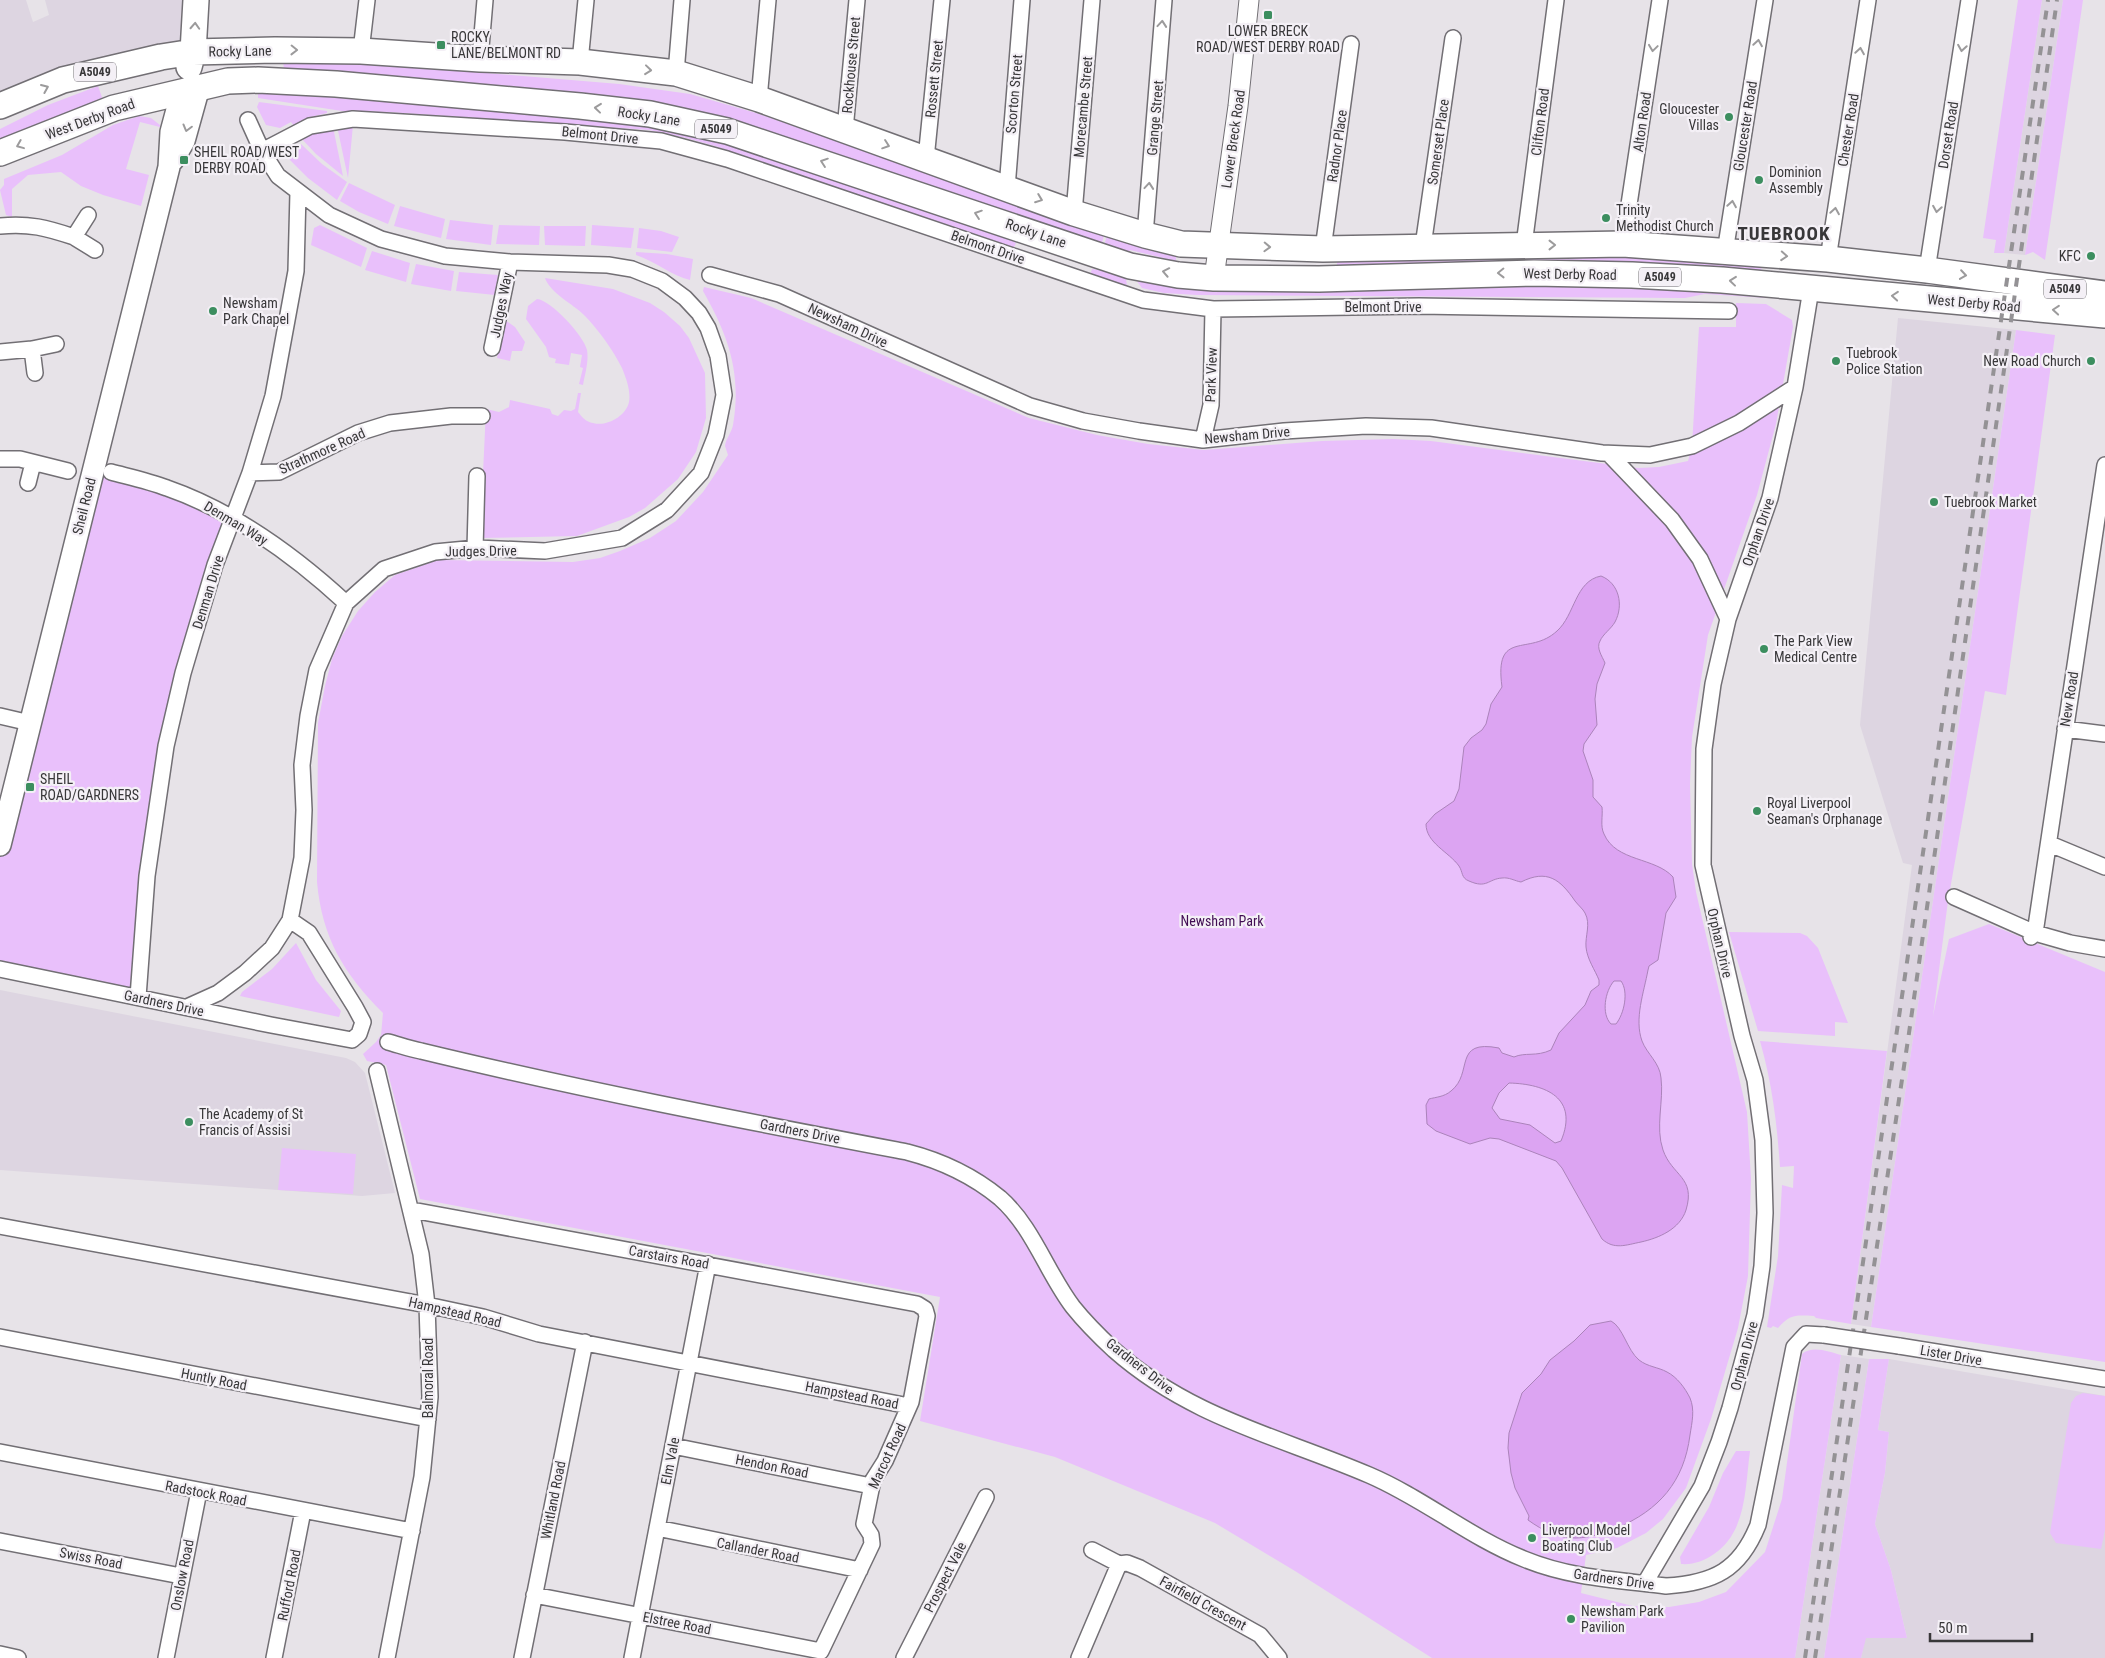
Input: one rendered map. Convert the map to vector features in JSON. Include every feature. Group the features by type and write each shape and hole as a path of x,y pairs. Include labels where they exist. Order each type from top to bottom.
{"highway":[{"path":"196,0 202,52"},
{"path":"190,89 212,16 206,0"},
{"name":"Rocky Lane","path":"202,52 275,50 361,51 480,59 580,62 676,73 759,99 1074,213 1181,244 1218,246"},
{"name":"A5049","path":"0,106 63,80 161,56 202,52"},
{"name":"Rocky Lane","path":"190,89 241,80 336,84 650,114 727,131 786,149 1130,266 1178,275 1214,278"},
{"name":"West Derby Road","path":"0,153 114,108 190,89"},
{"name":"West Derby Road","path":"1218,246 1323,249 1623,244 1828,260 1927,270 2105,296"},
{"path":"1811,289 1828,260"},
{"name":"West Derby Road","path":"1214,278 1319,279 1534,273 1713,280 1811,289 2105,296"}],"main road":[{"name":"Sheil Road","path":"0,845 169,167 171,132 190,89"}],"street":[{"path":"361,51 367,0"},
{"path":"480,59 485,0"},
{"path":"580,62 586,0"},
{"path":"676,73 682,0"},
{"path":"759,99 768,0"},
{"name":"Rockhouse Street","path":"844,130 857,0"},
{"name":"Rossett Street","path":"926,159 942,0"},
{"name":"Scorton Street","path":"1008,188 1022,0"},
{"name":"Morecambe Street","path":"1074,213 1092,0"},
{"name":"Grange Street","path":"1145,235 1164,0"},
{"name":"Lower Breck Road","path":"1214,278 1238,106 1249,0"},
{"name":"Clifton Road","path":"1524,245 1556,0"},
{"name":"Alton Road","path":"1623,244 1660,0"},
{"name":"Gloucester Road","path":"1725,252 1764,0"},
{"name":"Chester Road","path":"1828,260 1868,0"},
{"name":"Dorset Road","path":"1927,270 1970,0"},
{"name":"Somerset Place","path":"1423,246 1453,38"},
{"name":"Radnor Place","path":"1323,249 1351,44"},
{"name":"Belmont Drive","path":"262,151 310,126 353,119 565,132 661,141 727,159 1143,300 1213,308 1419,306 1729,311"},
{"path":"248,120 262,151 278,176 329,215 381,240 445,256 510,262"},
{"name":"Denman Drive","path":"138,997 147,876 166,746 186,664 215,565 250,473 273,396 296,271 298,192"},
{"path":"74,237 88,215"},
{"path":"0,226 21,224 38,226 74,237 95,250"},
{"name":"Judges Drive","path":"187,1007 218,992 245,973 272,948 290,920 302,858 304,810 302,765 308,716 317,670 346,603 384,569 435,552 474,549 544,551 622,538 667,510 701,473 716,435 724,395 718,356 708,328 699,313 685,298 662,281 632,268 608,265 510,262"},
{"name":"Judges Way","path":"492,348 510,262"},
{"name":"Newsham Drive","path":"710,275 779,294 1030,406 1083,421 1139,432 1203,440 1284,430 1366,426 1431,428 1609,454 1650,455 1692,446 1739,423 1795,387"},
{"name":"Orphan Drive","path":"1646,1583 1702,1486 1720,1442 1756,1316 1762,1266 1765,1212 1761,1116 1704,865 1704,749 1713,684 1728,619 1770,498 1795,387 1811,289"},
{"name":"Park View","path":"1203,440 1211,405 1213,308"},
{"path":"0,352 32,349 56,344"},
{"path":"32,349 35,373"},
{"name":"Strathmore Road","path":"250,473 280,472 358,433 390,423 450,416 482,416"},
{"path":"1609,454 1672,520 1700,559 1728,619"},
{"path":"0,459 20,459 68,471"},
{"path":"28,483 34,462"},
{"name":"New Road","path":"2033,935 2050,844 2065,729 2105,465"},
{"name":"Denman Way","path":"111,472 167,488 204,504 262,538 315,576 346,603"},
{"path":"474,549 478,476"},
{"path":"0,716 30,723"},
{"path":"2065,729 2105,734"},
{"path":"2050,844 2105,867"},
{"path":"1954,898 2033,935 2070,944 2105,949"},
{"name":"Gardners Drive","path":"0,969 328,1037 352,1040 359,1034 363,1022 309,933 290,920"},
{"name":"Gardners Drive","path":"388,1042 418,1051 526,1075 711,1114 907,1152 934,1159 960,1170 1000,1199 1017,1218 1073,1306 1090,1326 1114,1350 1166,1389 1224,1420 1339,1462 1396,1486 1490,1543 1524,1559 1592,1578 1678,1585 1694,1583 1720,1574 1739,1559 1751,1544 1758,1525 1789,1366 1794,1347 1799,1341"},
{"name":"Balmoral Road","path":"377,1071 412,1210 421,1254 427,1305 430,1397 422,1477 387,1658"},
{"name":"Carstairs Road","path":"412,1210 917,1304 925,1309"},
{"name":"Hampstead Road","path":"0,1226 483,1316 539,1334 909,1406"},
{"name":"Elm Vale","path":"632,1658 708,1264"},
{"name":"Marcot Road","path":"821,1651 873,1540 864,1524 871,1486 885,1461 909,1406 927,1316 925,1309"},
{"name":"Lister Drive","path":"1799,1341 1806,1334 1824,1335 2105,1379"},
{"name":"Huntly Road","path":"0,1337 428,1419"},
{"name":"Whitland Road","path":"522,1658 585,1342"},
{"name":"Hendon Road","path":"673,1446 871,1486"},
{"name":"Radstock Road","path":"0,1452 412,1532"},
{"name":"Onslow Road","path":"166,1658 199,1491"},
{"name":"Prospect Vale","path":"904,1658 986,1497"},
{"name":"Rufford Road","path":"274,1658 303,1511"},
{"name":"Callander Road","path":"657,1528 860,1570"},
{"name":"Swiss Road","path":"0,1541 181,1576"},
{"name":"Fairfield Crescent","path":"1092,1550 1118,1564 1127,1563 1140,1568 1260,1635 1279,1658"},
{"path":"1079,1658 1118,1564"},
{"name":"Elstree Road","path":"534,1595 821,1651"},
{"path":"0,1654 18,1658"}],"shaded area":[{"path":"0,0 26,0 33,22 49,15 45,0 196,0 193,52 0,106"},
{"path":"2042,0 2063,0 2025,255 2004,253"},
{"path":"1898,318 2016,330 1871,1327 1851,1324 1912,865 1903,863 1860,725"},
{"path":"1601,576 1607,579 1616,589 1619,602 1618,615 1615,622 1599,644 1605,663 1597,684 1595,699 1597,725 1584,744 1583,751 1593,780 1593,797 1602,807 1603,831 1610,843 1626,855 1656,866 1673,877 1676,897 1666,913 1658,960 1649,966 1640,1006 1639,1024 1642,1041 1660,1073 1662,1087 1660,1132 1663,1150 1667,1159 1682,1177 1688,1190 1688,1199 1683,1217 1668,1232 1648,1240 1620,1246 1611,1245 1602,1239 1562,1168 1556,1161 1499,1139 1490,1138 1470,1144 1436,1131 1427,1124 1426,1105 1429,1099 1446,1094 1458,1084 1466,1059 1475,1048 1499,1048 1502,1053 1514,1057 1551,1050 1559,1033 1585,1005 1591,991 1599,985 1599,980 1589,960 1587,951 1587,917 1564,887 1546,876 1538,876 1521,882 1505,878 1497,879 1484,884 1466,880 1455,861 1430,837 1426,824 1435,814 1454,801 1459,789 1464,747 1486,724 1491,704 1502,687 1501,669 1503,657 1509,650 1546,638 1557,631 1568,616 1580,591 1592,579","holes":["1614,981 1621,981 1625,997 1619,1020 1616,1024 1611,1024 1606,1014 1605,1002 1608,991","1509,1083 1535,1086 1556,1096 1566,1114 1561,1141 1555,1143 1530,1125 1500,1119 1492,1108 1499,1093"]},
{"name":"The Academy of St Francis of Assisi","path":"0,990 346,1058 355,1062 365,1073 395,1193 362,1196 0,1170"},
{"path":"1611,1321 1619,1328 1631,1351 1639,1360 1671,1374 1688,1394 1693,1412 1687,1452 1682,1467 1667,1492 1657,1503 1632,1521 1592,1536 1571,1538 1561,1536 1550,1533 1528,1520 1529,1516 1515,1488 1511,1473 1508,1448 1509,1433 1522,1393 1541,1374 1550,1360 1574,1341 1590,1325"},
{"path":"1841,1355 1869,1359 1824,1658 1795,1658"},
{"path":"1889,1359 2105,1396 2105,1658 1861,1658 1865,1638 1907,1638 1891,1570 1875,1524 1885,1473 1889,1432 1878,1430"}],"green space":[{"path":"2018,0 2042,0 2004,253 1994,253 1996,240 1983,238"},
{"path":"2063,0 2083,0 2045,260 2033,252 2025,255"},
{"path":"283,56 619,84 690,94 756,113 1104,235 1101,247 810,149 284,72"},
{"path":"98,86 104,103 0,146 0,129 48,105"},
{"path":"258,93 299,93 390,99 673,126 980,223 1016,243 1013,249 715,146 649,130 389,112 342,111 258,98"},
{"path":"259,102 327,111 327,113 311,117 294,126 291,122 280,128 266,125 257,107"},
{"path":"139,116 151,118 160,125 160,127 140,122 126,169 149,175 141,206 103,195 81,186 61,172 28,175 12,189 12,217 6,215 0,190 4,185 4,179 62,155 113,125"},
{"path":"353,125 348,178 337,126"},
{"path":"333,127 343,176 316,154 300,137"},
{"path":"301,144 322,164 347,182 337,200 308,178 287,157"},
{"path":"349,183 395,205 388,224 359,212 340,201"},
{"path":"400,206 445,219 441,238 394,226"},
{"path":"450,220 493,225 491,245 446,239"},
{"path":"320,225 367,248 361,267 311,245 314,228"},
{"path":"499,225 540,226 539,245 496,244"},
{"path":"592,225 634,228 631,248 591,245"},
{"path":"544,226 586,226 585,246 545,245"},
{"path":"639,228 661,231 679,237 672,252 637,248"},
{"path":"1107,236 1176,253 1176,261 1130,250 1128,253 1104,245"},
{"path":"372,251 410,263 406,282 365,270"},
{"path":"636,252 667,254 693,259 690,280 636,255"},
{"path":"1556,253 1762,263 1761,271 1362,269 1337,265 1337,259"},
{"path":"416,264 454,271 451,291 411,284"},
{"path":"1092,269 1125,274 1127,285 1093,277 1090,275"},
{"path":"459,272 498,275 495,295 456,291"},
{"path":"1130,272 1766,291 1767,298 1705,294 1685,298 1197,295 1164,293 1142,288"},
{"path":"545,278 613,289 650,303 664,312 680,326 689,338 705,373 706,418 696,452 678,479 645,508 629,517 577,536 480,538 486,409 499,412 509,407 510,400 550,409 552,414 558,416 564,410 571,411 575,409 578,393 581,393 578,412 586,420 598,424 610,422 620,416 629,402 629,389 625,376 610,347 589,321 557,294"},
{"name":"Newsham Park","path":"704,287 751,298 1029,418 1097,435 1148,444 1204,450 1322,441 1393,439 1431,441 1638,468 1659,467 1688,461 1692,446 1699,327 1736,327 1736,303 1766,304 1792,320 1793,327 1776,424 1757,495 1708,635 1692,737 1690,784 1692,864 1696,892 1747,1112 1751,1179 1748,1276 1738,1328 1711,1419 1686,1488 1663,1519 1646,1533 1617,1548 1586,1555 1581,1593 1633,1606 1669,1607 1699,1602 1726,1592 1765,1552 1782,1499 1802,1354 1806,1351 1816,1350 1841,1355 1795,1658 1432,1658 1295,1571 1215,1523 1055,1457 920,1421 940,1297 420,1199 386,1065 367,1061 363,1054 381,1035 383,1013 357,984 337,954 324,921 320,902 317,882 318,723 332,659 342,636 358,611 375,592 395,575 438,560 573,562 600,558 650,538 676,521 703,492 728,455 725,446 732,428 735,406 736,388 731,355 712,307 703,291"},
{"path":"537,299 550,305 558,312 574,328 585,344 588,359 583,385 579,384 583,368 580,367 582,355 571,353 569,365 555,363 556,359 549,357 546,347 526,319 528,306"},
{"path":"505,320 515,327 525,342 522,351 512,351 510,361 497,358"},
{"path":"2016,330 2055,335 2006,695 1985,691 1948,901 1933,1016 1949,939 1989,924 2105,972 2105,1362 1871,1327"},
{"path":"94,466 232,519 166,746 138,997 0,969 0,845"},
{"path":"1729,932 1800,933 1807,936 1818,948 1848,1023 1835,1022 1835,1036 1758,1031"},
{"path":"296,943 316,980 341,1011 339,1017 240,996 242,992 272,969"},
{"path":"1760,1041 1887,1051 1851,1324 1802,1315 1786,1320 1778,1328 1773,1326 1771,1328 1767,1327 1778,1256 1782,1185 1793,1188 1794,1166 1780,1167 1773,1103"},
{"path":"282,1148 356,1154 353,1194 278,1190"},
{"path":"1869,1359 1889,1359 1878,1430 1889,1432 1885,1473 1875,1524 1891,1570 1907,1638 1866,1638 1861,1658 1824,1658"},
{"path":"2083,1393 2105,1396 2105,1530 2101,1549 2056,1543 2050,1533 2071,1403 2076,1396"},
{"path":"1736,1451 1750,1451 1745,1494 1739,1521 1733,1534 1725,1545 1702,1561 1681,1564 1680,1557 1709,1507 1723,1473"}],"railway":[{"path":"1805,1658 2048,0"},
{"path":"1815,1658 1909,1033 2057,0"}],"place":[{"name":"LOWER BRECK ROAD/WEST DERBY ROAD","path":"1268,15"},
{"name":"ROCKY LANE/BELMONT RD","path":"441,45"},
{"name":"Gloucester Villas","path":"1729,117"},
{"name":"SHEIL ROAD/WEST DERBY ROAD","path":"184,160"},
{"name":"Dominion Assembly","path":"1759,180"},
{"name":"Trinity Methodist Church","path":"1606,218"},
{"name":"KFC","path":"2091,256"},
{"name":"Newsham Park Chapel","path":"213,311"},
{"name":"Tuebrook Police Station","path":"1836,361"},
{"name":"New Road Church","path":"2091,361"},
{"name":"Tuebrook Market","path":"1934,502"},
{"name":"The Park View Medical Centre","path":"1764,649"},
{"name":"SHEIL ROAD/GARDNERS","path":"30,787"},
{"name":"Royal Liverpool Seaman's Orphanage","path":"1757,811"},
{"name":"The Academy of St Francis of Assisi","path":"189,1122"},
{"name":"Liverpool Model Boating Club","path":"1532,1538"},
{"name":"Newsham Park Pavilion","path":"1571,1619"}],"district":[{"name":"TUEBROOK","path":"1784,233"}]}
